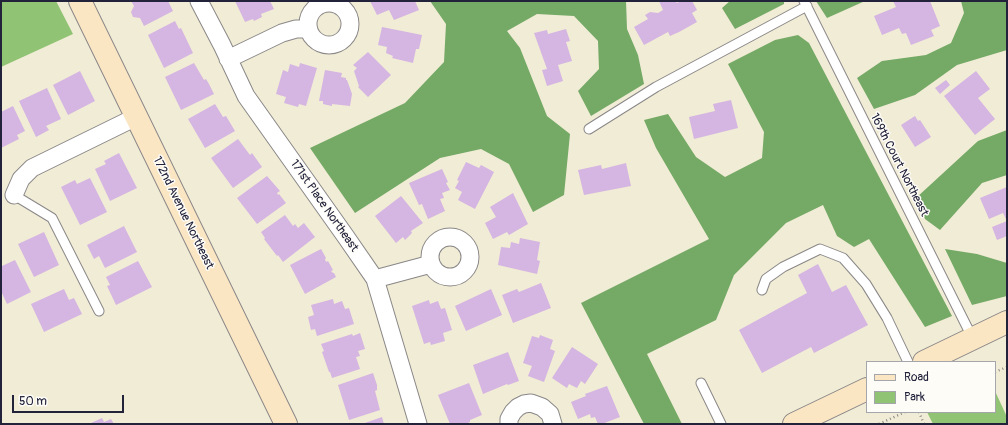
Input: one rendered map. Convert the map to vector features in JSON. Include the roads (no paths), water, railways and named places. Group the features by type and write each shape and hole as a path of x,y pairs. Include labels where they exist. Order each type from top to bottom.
{"street":[{"name":"172nd Avenue Northeast","path":"80,1 286,424"},
{"name":"171st Place Northeast","path":"199,1 246,96 375,279 418,424"},
{"path":"228,59 282,33 296,28 308,28"},
{"path":"14,195 21,179 32,168 136,117"},
{"path":"375,279 431,264"},
{"path":"926,361 1007,322"},
{"path":"794,424 866,389"},
{"path":"509,424 509,419 518,407 524,404 532,403 542,407 550,414 553,424"}],"lane":[{"path":"589,129 656,87 806,3"},
{"name":"169th Court Northeast","path":"806,3 973,339"},
{"path":"14,195 52,218 99,311"},
{"path":"762,290 766,279 777,271 820,249 843,258 866,284 875,298 887,318 908,361"},
{"path":"701,383 722,424"}]}
